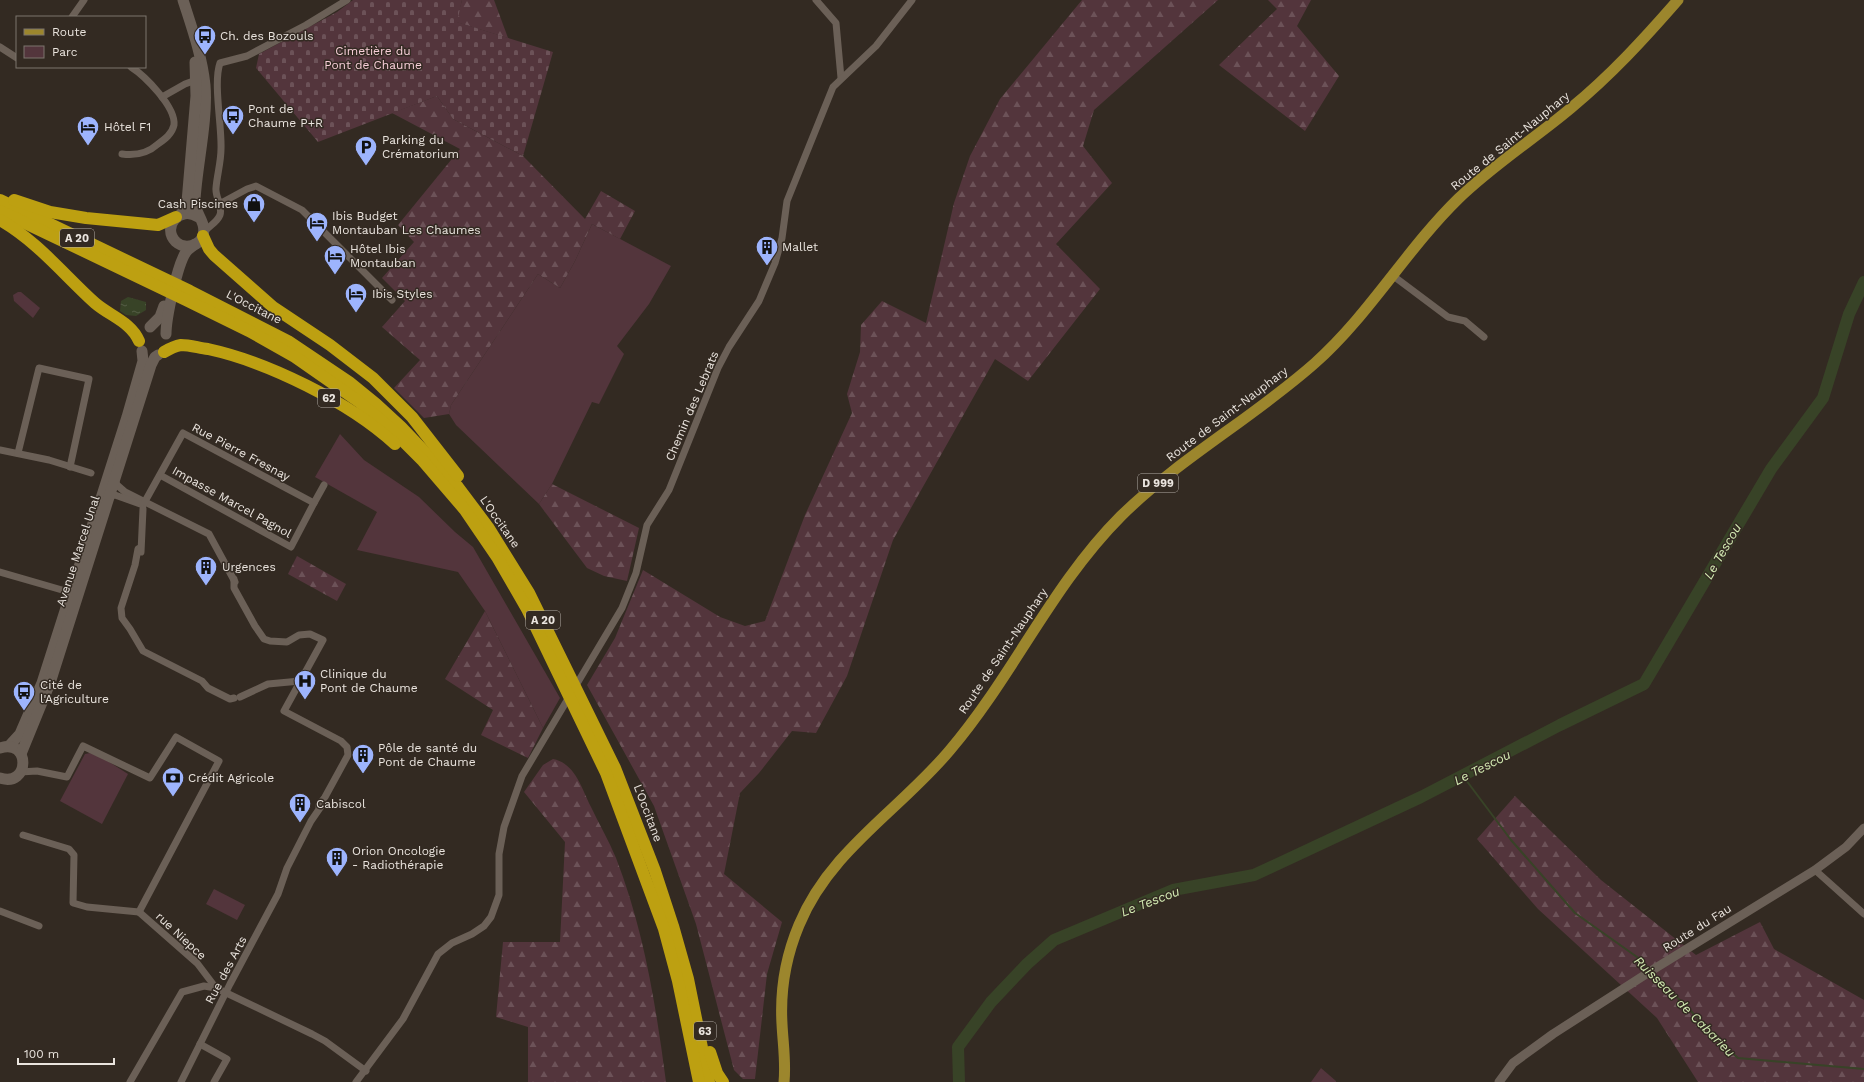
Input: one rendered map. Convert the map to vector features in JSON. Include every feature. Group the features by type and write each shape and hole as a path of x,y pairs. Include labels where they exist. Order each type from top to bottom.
{"highway":[{"path":"0,194 50,212 86,218 158,225 178,216"},
{"name":"L'Occitane","path":"0,200 153,279"},
{"name":"L'Occitane","path":"0,211 288,341 349,382 402,427 458,487 506,553 542,618 615,768 655,871 673,926 699,1082"},
{"path":"0,220 29,240 96,304 132,328 141,346"},
{"path":"201,238 214,255 273,307 352,361 392,396 430,439 472,496 488,527"},
{"name":"L'Occitane","path":"188,295 295,357 358,401 389,427 423,461 465,510 497,557 527,609 606,773 683,980 709,1082"},
{"name":"62","path":"161,353 174,346 181,345 228,354 264,367 318,392 358,416 386,436 465,510"},
{"name":"63","path":"683,980 691,1082"},
{"name":"63","path":"683,980 706,1034 713,1063 723,1082"}],"main road":[{"path":"183,0 200,56 205,87 194,203 199,218 203,223 201,238 187,251 182,261 167,317 166,334 168,343 161,353 149,355 141,346 142,332 157,322 163,311 177,256 175,241 171,231 173,221 187,202 196,96 193,34"},
{"name":"Route de Saint-Nauphary","path":"784,1082 785,1062 782,1009 788,958 807,907 817,889 831,869 852,846 918,785 951,749 987,701 1066,581 1111,527 1139,499 1169,474 1276,395 1314,364 1345,333 1430,229 1461,197 1504,160 1573,107 1611,74 1677,0"},
{"path":"196,80 201,87 202,129"},
{"path":"178,216 190,213 199,218"},
{"path":"175,241 184,246 201,238"},
{"path":"150,327 159,328 166,334"},
{"name":"Avenue Marcel Unal","path":"5,747 20,734 42,683 127,417 143,361 141,346"},
{"name":"Avenue Marcel Unal","path":"20,772 22,758 50,683 112,494 115,479 151,365 155,357 161,353"},
{"path":"5,747 17,750 22,758"},
{"path":"2,781 14,778 20,772"},
{"name":"Route de Saint-Nauphary","path":"785,1062 791,1082"}],"street":[{"path":"73,16 84,0"},
{"path":"201,238 219,216 220,208 216,188 221,149 218,83 220,63 246,56 306,25 347,0"},
{"path":"816,0 836,23 841,78"},
{"name":"Chemin des Lebrats","path":"356,1082 403,1019 438,954 452,943 472,934 484,926 491,917 499,895 501,841 508,814 522,776 622,608 636,573 647,525 669,490 718,368 729,347 759,301 775,263 782,238 787,201 833,87 876,46 912,0"},
{"path":"0,47 16,57"},
{"path":"122,154 130,156 150,151 170,134 174,126 173,117 162,97 151,84 132,68"},
{"path":"162,97 185,84 196,80"},
{"path":"179,88 191,89 196,96"},
{"path":"218,202 222,202 256,186 302,210 392,300"},
{"path":"199,218 213,220 219,216"},
{"path":"1392,275 1448,317 1465,321 1484,337"},
{"path":"18,453 39,368 89,379 70,467"},
{"path":"127,417 108,483 112,494 146,506 161,508 209,534 241,592 240,597 255,626 264,639 270,641 287,642 299,635 310,634 323,640 300,681 268,684 230,699 208,688 202,681 143,651 120,613 140,548 146,506"},
{"name":"Rue Pierre Fresnay","path":"146,506 160,475 182,434 314,503"},
{"path":"0,450 18,453 92,473"},
{"name":"Impasse Marcel Pagnol","path":"160,475 291,547 314,503"},
{"path":"115,479 117,485 121,489 146,506"},
{"path":"314,503 324,484"},
{"path":"0,572 73,593 74,598 58,657"},
{"name":"Rue des Arts","path":"181,1082 226,992 278,894 287,868 319,805 348,755 347,747 341,741 284,711 300,681"},
{"path":"20,772 37,771 67,777 83,746 150,778 176,736 219,761 139,912 87,907 73,903 74,854 69,849 23,835"},
{"path":"22,758 37,771"},
{"name":"Route du Fau","path":"1499,1082 1513,1063 1536,1046 1650,971 1815,870 1846,847 1864,828"},
{"path":"1815,870 1864,914"},
{"path":"0,911 39,926"},
{"name":"rue Niepce","path":"139,912 197,963 216,988"},
{"path":"130,1082 182,992 204,986 216,988 226,992 312,1034 366,1070"},
{"path":"200,1044 227,1059 214,1082"}],"green space":[{"name":"Cimetière du Pont de Chaume","path":"353,0 462,0 457,22 553,52 523,156 453,119 437,96 318,142 256,68 259,54 337,12"},
{"path":"462,0 494,0 508,38 456,22"},
{"path":"1082,0 1218,0 1094,110 1083,146 1112,183 1056,244 1100,289 1028,381 995,359 893,540 847,676 816,733 792,731 759,773 740,793 724,874 782,922 767,974 755,1079 743,1079 734,1070 696,924 654,806 587,685 615,638 643,570 720,617 745,626 765,621 805,515 852,413 847,394 860,352 861,325 882,301 926,323 954,203 970,156 1000,99"},
{"path":"1268,0 1311,0 1297,26 1339,76 1305,131 1219,65 1277,9"},
{"path":"437,96 453,119 523,156 585,219 601,191 635,211 620,239 592,224 575,261 560,288 538,274 451,405 449,414 424,418 394,388 420,360 382,327 405,301 382,278 414,242 398,225 460,149 392,113"},
{"path":"592,224 671,266 649,304 617,346 624,354 599,404 592,402 552,484 539,504 456,425 449,414 451,405 538,274 560,288 575,261"},
{"path":"21,292 40,308 33,318 14,301 13,295"},
{"path":"340,434 364,460 419,497 455,532 473,547 560,698 543,728 485,611 458,572 357,550 377,512 315,477"},
{"path":"552,484 639,528 627,581 604,576 587,568 539,504"},
{"path":"297,556 346,584 337,601 288,574"},
{"path":"485,611 543,728 528,758 481,735 493,710 445,679"},
{"path":"90,753 103,758 128,774 102,824 60,801 85,754"},
{"path":"553,759 561,761 577,778 616,858 626,885 648,968 666,1082 528,1082 528,1027 496,1017 503,942 560,942 565,842 524,792 543,765"},
{"path":"1515,796 1601,880 1696,955 1760,922 1774,949 1864,1000 1864,1082 1698,1082 1657,1018 1538,909 1477,839"},
{"path":"214,889 245,905 237,920 206,904"},
{"path":"1321,1068 1336,1081 1336,1082 1311,1082"}],"water":[{"path":"128,297 146,302 146,310 136,316 126,315 120,311 121,301"}],"waterway":[{"name":"Le Tescou","path":"959,1082 958,1047 991,1002 1027,964 1054,940 1173,890 1254,875 1421,797 1560,725 1644,684 1771,469 1823,398 1849,314 1864,282"},
{"name":"Ruisseau de Cabarieu","path":"1463,776 1511,840 1575,913 1637,957 1648,969"},
{"name":"Ruisseau de Cabarieu","path":"1653,974 1691,1011 1715,1038 1738,1058 1864,1069"}],"place":[{"name":"Ch. des Bozouls","path":"205,56"},
{"name":"Pont de Chaume P+R","path":"233,136"},
{"name":"Hôtel F1","path":"88,146"},
{"name":"Parking du Crématorium","path":"366,166"},
{"name":"Cash Piscines","path":"254,224"},
{"name":"Ibis Budget Montauban Les Chaumes","path":"317,242"},
{"name":"Mallet","path":"767,266"},
{"name":"Hôtel Ibis Montauban","path":"335,276"},
{"name":"Ibis Styles","path":"356,314"},
{"name":"Urgences","path":"206,586"},
{"name":"Clinique du Pont de Chaume","path":"305,700"},
{"name":"Cité de l'Agriculture","path":"24,712"},
{"name":"Pôle de santé du Pont de Chaume","path":"363,774"},
{"name":"Crédit Agricole","path":"173,798"},
{"name":"Cabiscol","path":"300,824"},
{"name":"Orion Oncologie - Radiothérapie","path":"337,878"}]}
